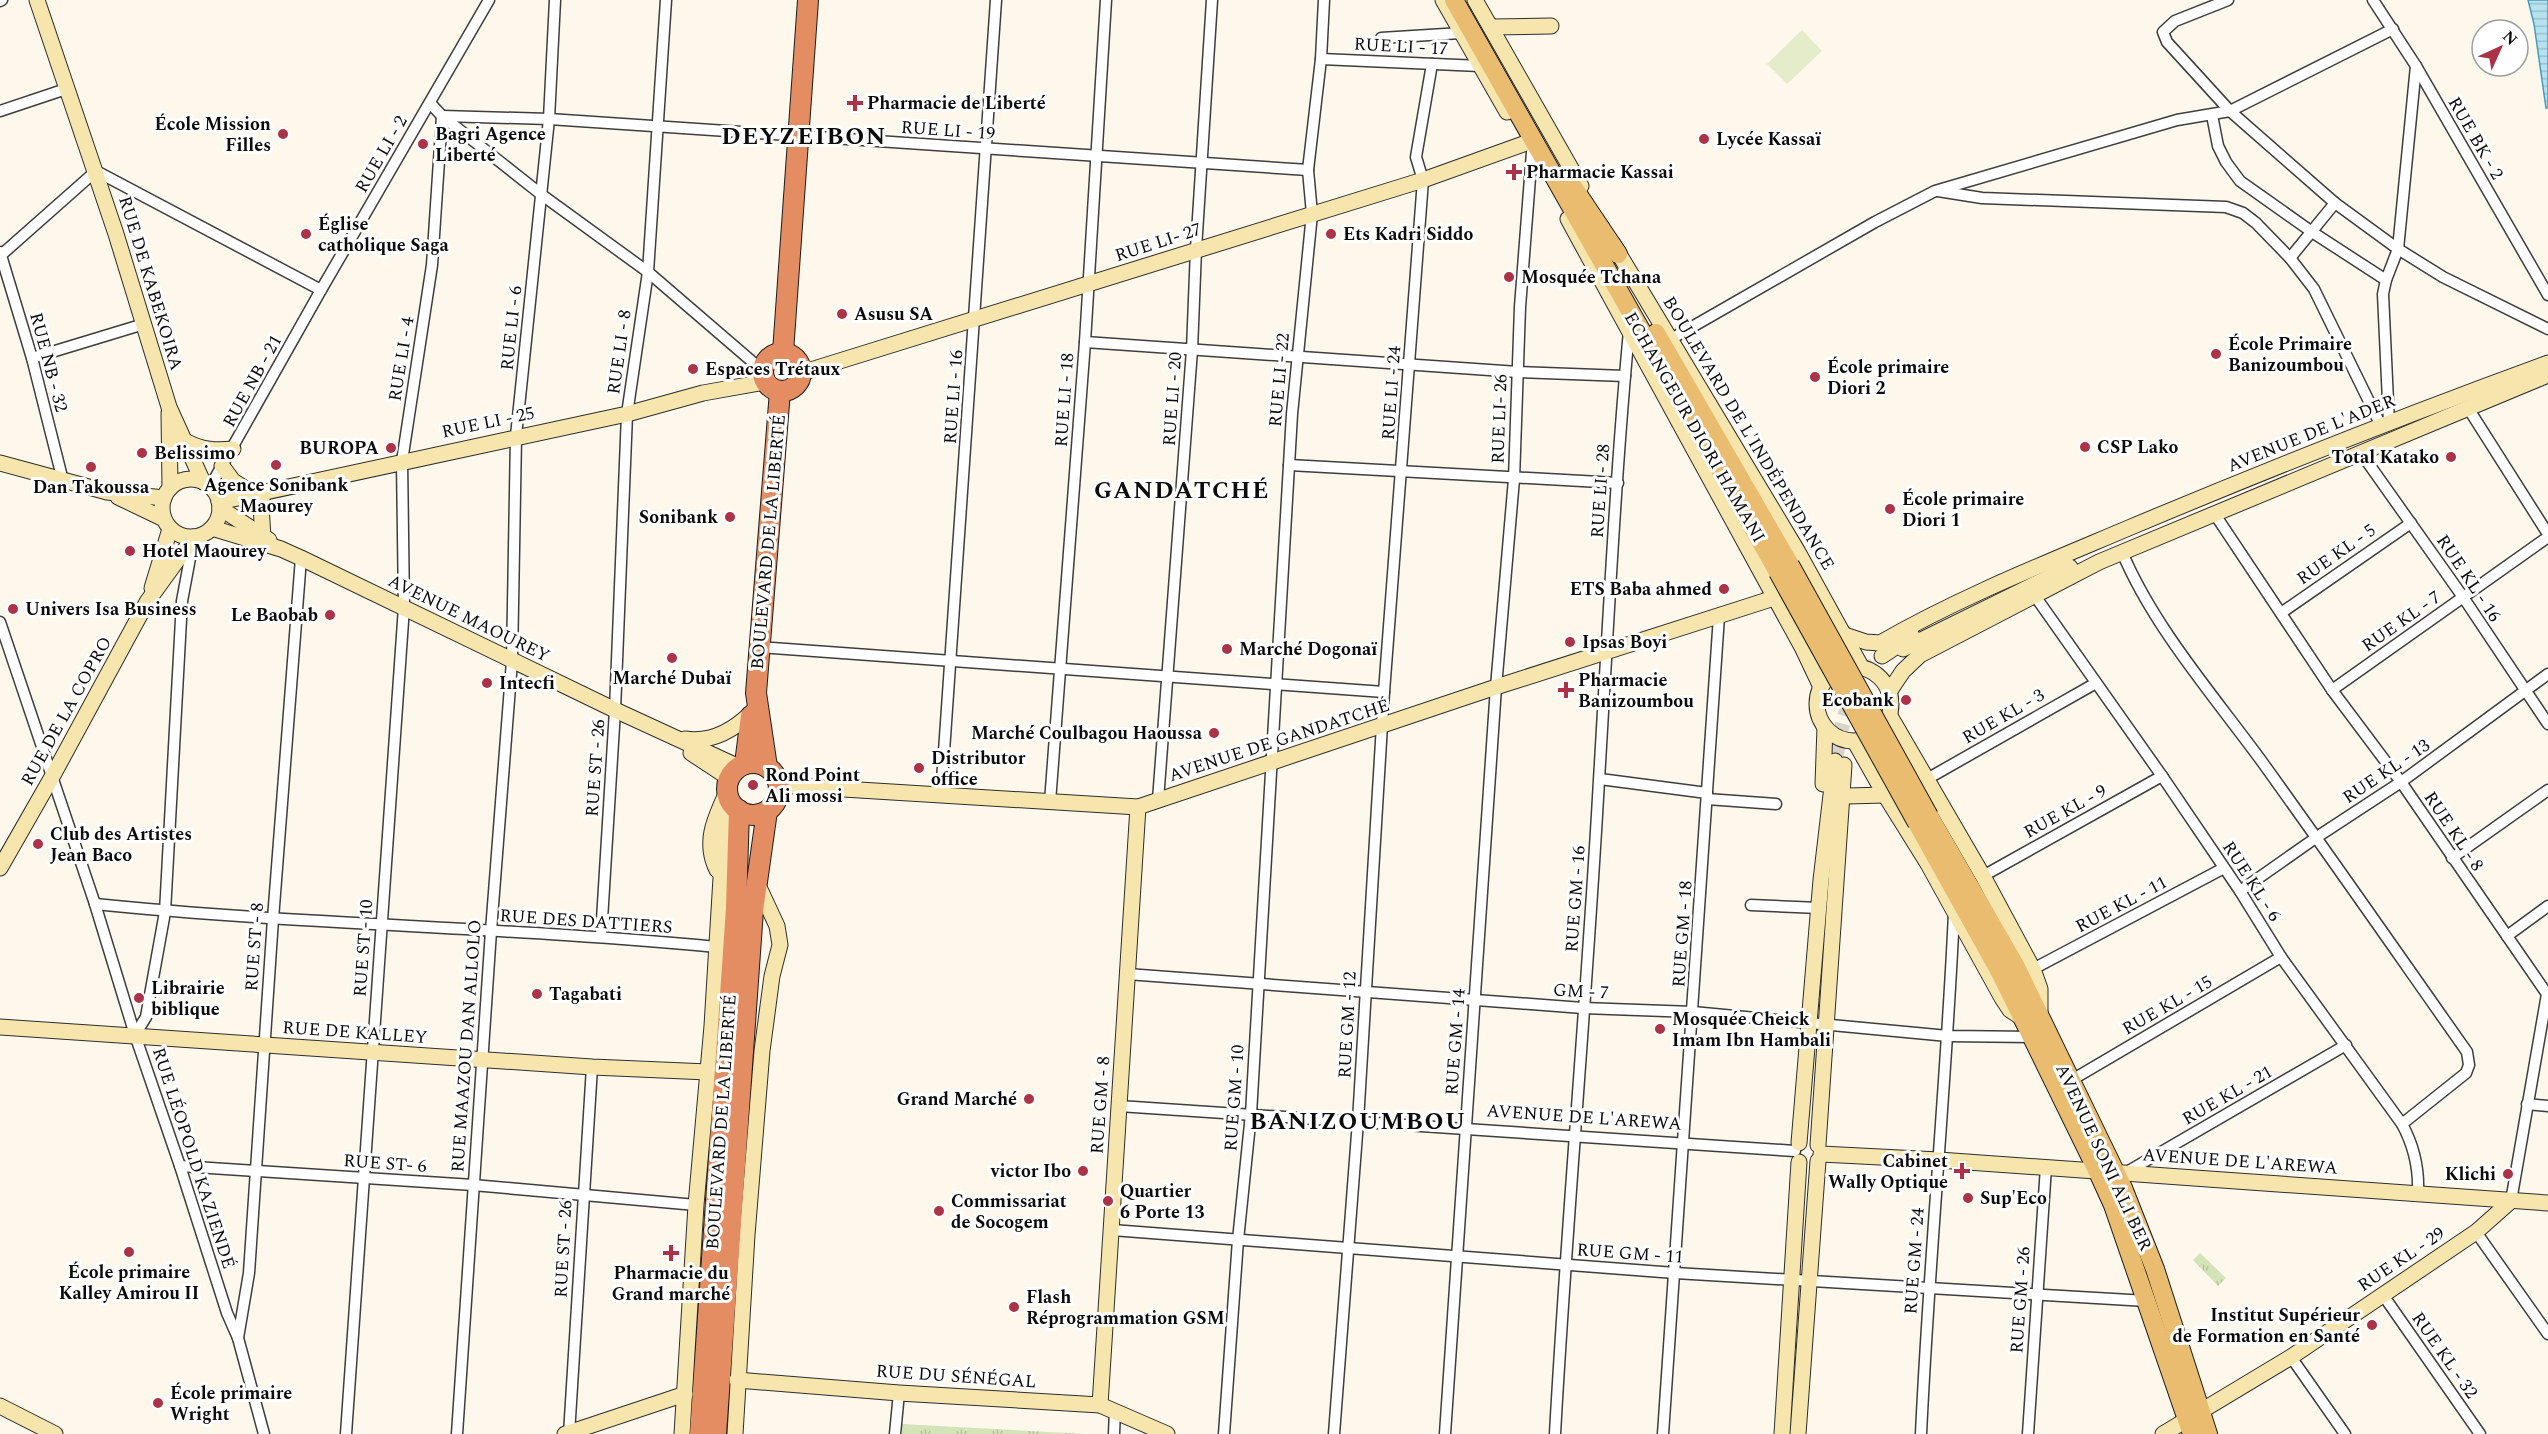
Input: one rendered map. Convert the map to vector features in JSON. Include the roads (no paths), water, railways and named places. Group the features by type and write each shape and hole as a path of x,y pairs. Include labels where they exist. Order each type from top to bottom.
{"highway":[{"path":"783,352 808,0"},
{"path":"783,352 794,357 801,367 801,373 792,388 769,381 767,359 783,352"},
{"name":"BOULEVARD DE LA LIBERTÉ","path":"700,1434 736,908 736,786 754,702 759,647 769,381"},
{"name":"BOULEVARD DE LA LIBERTÉ","path":"754,702 767,767"},
{"path":"760,764 767,767 776,778 778,785 776,800 767,811 753,815 736,786 760,764"},
{"name":"BOULEVARD DE LA LIBERTÉ","path":"716,1434 753,910 767,811"}],"main road":[{"name":"RUE DE KABEKOIRA","path":"37,0 96,171 169,407 207,485"},
{"path":"1443,0 1529,148 1821,687"},
{"name":"ECHANGEUR DIORI HAMANI","path":"1454,0 1563,181 1784,568 1923,819"},
{"name":"ECHANGEUR DIORI HAMANI","path":"1467,0 1624,302 1784,568"},
{"name":"BOULEVARD DE L'INDÉPENDANCE","path":"1475,0 1618,254 1671,339 1845,635 1862,668"},
{"path":"1491,27 1551,26"},
{"name":"RUE LI- 27","path":"801,373 975,321 1312,213 1529,148"},
{"path":"1563,181 1618,254"},
{"path":"1624,302 1656,380"},
{"name":"AVENUE DE L'ADER","path":"1883,654 1915,634 2055,567 2090,544 2385,424 2548,363"},
{"name":"AVENUE DE L'ADER","path":"1889,692 1903,671 1920,655 2099,562 2548,375"},
{"name":"RUE LI - 25","path":"219,505 258,493 627,414 704,393 769,381"},
{"name":"RUE DE KABEKOIRA","path":"167,493 169,407"},
{"path":"186,442 201,449 215,451 233,449"},
{"path":"0,463 107,492 167,493"},
{"path":"222,466 233,481 258,493 263,537"},
{"path":"107,492 167,524 186,537 203,534 219,516 219,505 207,485 182,481 167,493 162,512 167,524"},
{"name":"AVENUE MAOUREY","path":"219,505 281,549 673,737 736,786"},
{"name":"RUE DE LA COPRO","path":"147,602 167,524"},
{"name":"AVENUE MAOUREY","path":"203,534 281,549"},
{"name":"RUE DE LA COPRO","path":"0,868 147,602 203,534"},
{"name":"AVENUE DE L'ADER","path":"1862,668 1870,652 1883,654 1916,641 2062,571 2087,562 2099,562"},
{"name":"AVENUE DE GANDATCHÉ","path":"778,785 1138,807 1496,687 1774,598"},
{"path":"1845,635 1866,642 1883,654"},
{"path":"1850,667 1862,668 1879,677 1889,692 1892,704 1890,716 1881,730 1873,736 1853,741 1833,735 1825,727 1817,708 1821,687 1828,677 1838,670 1850,667"},
{"path":"673,737 706,739 730,731 754,702"},
{"name":"AVENUE SONI ALI BER","path":"1890,716 1983,876 2033,969 2040,989 2032,1019 2033,1037 2113,1173 2113,1205 2147,1301 2194,1421 2208,1434"},
{"path":"1782,1434 1798,1152 1821,880 1825,727"},
{"path":"1798,1434 1837,889 1853,741"},
{"name":"AVENUE SONI ALI BER","path":"1853,741 1954,910 2002,999 2010,1010 2032,1019"},
{"path":"1821,880 1839,763 1837,889"},
{"name":"BOULEVARD DE LA LIBERTÉ","path":"682,1434 696,1205 722,878 713,861 710,841 714,820 736,786"},
{"path":"1847,796 1885,795"},
{"name":"RUE GM - 8","path":"1100,1405 1138,807"},
{"name":"AVENUE SONI ALI BER","path":"1923,819 2032,1019 2070,1081 2113,1173 2155,1269 2194,1421"},
{"name":"BOULEVARD DE LA LIBERTÉ","path":"735,1434 737,1380 762,1051 772,976 780,945 777,926 757,883"},
{"name":"RUE DE KALLEY","path":"0,1027 592,1067 708,1072"},
{"path":"1798,1152 1809,1140 1819,1153"},
{"path":"1798,1152 1808,1165 1819,1153"},
{"name":"AVENUE DE L'AREWA","path":"1819,1153 2418,1192 2548,1203"},
{"name":"RUE KL - 29","path":"2163,1434 2194,1421 2291,1357 2476,1232 2511,1201"},
{"name":"RUE DU SÉNÉGAL","path":"737,1380 899,1393 1100,1405 1167,1434"},
{"path":"568,1433 685,1394"},
{"path":"0,1406 55,1434"}],"street":[{"name":"RUE LI - 2","path":"321,290 489,0"},
{"name":"RUE LI - 6","path":"512,661 516,436 549,119 555,0"},
{"name":"RUE LI - 8","path":"615,710 627,414 648,272 666,0"},
{"name":"RUE LI - 16","path":"941,795 996,0"},
{"name":"RUE LI - 18","path":"1050,802 1085,342 1106,0"},
{"name":"RUE LI - 20","path":"1158,800 1192,350 1212,0"},
{"name":"RUE LI - 22","path":"1271,763 1297,356 1312,213 1308,170 1321,59 1324,0"},
{"path":"2228,0 2175,21 2163,32 2167,42 2230,111 2335,203 2398,249 2443,277 2548,329"},
{"name":"RUE BK - 2","path":"2373,0 2416,66 2548,295"},
{"path":"1671,339 1875,222 1935,191 2166,123 2230,111 2393,30"},
{"path":"1382,38 1461,33"},
{"name":"RUE LI - 17","path":"1321,59 1480,66"},
{"name":"RUE LI - 24","path":"1383,726 1424,180 1416,157 1431,64"},
{"path":"2385,424 2383,306 2386,280 2398,249 2416,66"},
{"path":"0,111 66,89"},
{"path":"430,103 442,116 542,195 648,272 769,381"},
{"path":"2212,115 2218,146 2240,181 2312,232 2386,280"},
{"name":"RUE LI - 19","path":"442,116 549,119 1203,165 1308,170"},
{"name":"RUE LI - 4","path":"404,607 402,461 432,266 442,116"},
{"name":"RUE LI- 26","path":"1496,687 1514,479 1529,148"},
{"path":"0,254 96,171 321,290"},
{"path":"1935,191 1982,198 2226,207 2251,218 2290,258 2314,289 2385,424"},
{"path":"2290,258 2335,203"},
{"name":"RUE NB - 32","path":"0,254 32,358 63,481"},
{"name":"RUE NB - 21","path":"207,485 233,449 321,290"},
{"path":"32,358 144,324"},
{"name":"RUE LI - 28","path":"1605,653 1629,331"},
{"path":"1085,342 1518,372 1625,376"},
{"path":"2468,408 2548,536"},
{"name":"RUE KL - 16","path":"2361,453 2463,597 2548,724"},
{"path":"1289,465 1618,483"},
{"name":"RUE KL - 8","path":"2214,513 2332,690 2401,782 2548,994 2543,1046 2527,1104 2511,1201"},
{"name":"RUE KL - 5","path":"2280,612 2411,523"},
{"name":"RUE LÉOPOLD KAZIENDÉ","path":"203,534 190,558 182,601 165,912 146,1017 135,1035 227,1313 238,1338 264,1434"},
{"name":"RUE KL - 7","path":"2332,690 2548,536"},
{"path":"2122,552 2136,585 2165,629 2317,837 2467,1052 2469,1058 2466,1073 2402,1124"},
{"name":"RUE ST - 8","path":"238,1338 249,1273 301,558"},
{"name":"RUE KL - 6","path":"2035,596 2162,776 2240,891 2281,957 2402,1124 2412,1144 2418,1169 2418,1192"},
{"name":"RUE ST - 10","path":"346,1434 404,607"},
{"name":"RUE GM - 18","path":"1663,1434 1719,616"},
{"path":"0,622 95,904 135,1035"},
{"path":"759,647 1384,692"},
{"name":"RUE GM - 16","path":"1555,1434 1600,779 1605,653"},
{"name":"RUE MAAZOU DAN ALLOLO","path":"457,1434 490,931 512,661"},
{"name":"RUE KL - 13","path":"2240,891 2401,782 2548,674"},
{"name":"RUE KL - 3","path":"1927,779 2096,683"},
{"name":"RUE GM - 14","path":"1444,1434 1496,687"},
{"name":"RUE ST - 26","path":"602,936 615,710"},
{"name":"RUE GM - 12","path":"1334,1434 1358,1121 1383,726"},
{"name":"RUE GM - 10","path":"1224,1434 1238,1240 1251,1114 1271,763"},
{"name":"RUE KL - 9","path":"1983,876 2162,776"},
{"path":"1600,779 1776,804"},
{"path":"2452,858 2548,790"},
{"name":"RUE KL - 11","path":"2033,969 2224,868"},
{"name":"RUE DES DATTIERS","path":"95,904 165,912 602,936 716,947"},
{"path":"1751,905 1819,908"},
{"path":"2507,936 2548,906"},
{"name":"RUE GM - 24","path":"1921,1434 1928,1288 1948,1036 1954,910"},
{"name":"RUE KL - 15","path":"2070,1081 2281,957"},
{"name":"GM - 7","path":"1127,974 1583,1008 1693,1012 1948,1036 2033,1037"},
{"name":"RUE KL - 21","path":"2113,1173 2346,1046"},
{"name":"RUE ST - 26","path":"568,1433 592,1067"},
{"path":"2527,1104 2548,1106"},
{"name":"AVENUE DE L'AREWA","path":"1119,1106 1798,1152"},
{"name":"RUE ST- 6","path":"180,1166 473,1185 583,1197 696,1205"},
{"name":"RUE GM - 26","path":"2028,1434 2046,1167"},
{"name":"RUE GM - 11","path":"1112,1230 1675,1273 2147,1301"},
{"path":"2476,1232 2548,1334"},
{"name":"RUE KL - 32","path":"2383,1295 2480,1434"},
{"path":"2291,1357 2345,1434"},
{"path":"895,1434 899,1393"},
{"path":"1114,1434 1115,1410"}],"water":[{"path":"2528,0 2548,0 2548,108 2546,108 2534,24"}],"tunnel":[{"path":"1835,761 1849,704 1861,681 1882,656"}],"place":[{"name":"Pharmacie de Liberté","path":"855,103"},
{"name":"École Mission Filles","path":"283,134"},
{"name":"Lycée Kassaï","path":"1704,139"},
{"name":"Bagri Agence Liberté","path":"423,144"},
{"name":"Pharmacie Kassai","path":"1514,172"},
{"name":"Église catholique Saga","path":"306,234"},
{"name":"Ets Kadri Siddo","path":"1331,234"},
{"name":"Mosquée Tchana","path":"1509,277"},
{"name":"Asusu SA","path":"842,314"},
{"name":"École Primaire Banizoumbou","path":"2216,354"},
{"name":"Espaces Trétaux","path":"693,369"},
{"name":"École primaire Diori 2","path":"1815,377"},
{"name":"CSP Lako","path":"2085,447"},
{"name":"BUROPA","path":"391,448"},
{"name":"Belissimo","path":"142,453"},
{"name":"Total Katako","path":"2451,457"},
{"name":"Agence Sonibank Maourey","path":"276,465"},
{"name":"Dan Takoussa","path":"91,467"},
{"name":"École primaire Diori 1","path":"1890,509"},
{"name":"Sonibank","path":"730,517"},
{"name":"Hotel Maourey","path":"130,551"},
{"name":"ETS Baba ahmed","path":"1724,589"},
{"name":"Univers Isa Business","path":"13,609"},
{"name":"Le Baobab","path":"330,615"},
{"name":"Ipsas Boyi","path":"1570,642"},
{"name":"Marché Dogonaï","path":"1227,649"},
{"name":"Marché Dubaï","path":"672,658"},
{"name":"Intecfi","path":"487,683"},
{"name":"Pharmacie Banizoumbou","path":"1566,690"},
{"name":"Ecobank","path":"1906,700"},
{"name":"Marché Coulbagou Haoussa","path":"1214,733"},
{"name":"Distributor office","path":"919,768"},
{"name":"Rond Point Ali mossi","path":"753,785"},
{"name":"Club des Artistes Jean Baco","path":"38,844"},
{"name":"Tagabati","path":"537,994"},
{"name":"Librairie biblique","path":"139,998"},
{"name":"Mosquée Cheick Imam Ibn Hambali","path":"1660,1029"},
{"name":"Grand Marché","path":"1029,1099"},
{"name":"victor Ibo","path":"1083,1171"},
{"name":"Cabinet Wally Optique","path":"1962,1171"},
{"name":"Klichi","path":"2508,1174"},
{"name":"Sup'Eco","path":"1968,1198"},
{"name":"Quartier 6 Porte 13","path":"1108,1201"},
{"name":"Commissariat de Socogem","path":"939,1211"},
{"name":"École primaire Kalley Amirou II","path":"129,1252"},
{"name":"Pharmacie du Grand marché","path":"671,1253"},
{"name":"Flash Réprogrammation GSM","path":"1014,1307"},
{"name":"Institut Supérieur de Formation en Santé","path":"2372,1325"},
{"name":"École primaire Wright","path":"158,1403"}],"district":[{"name":"DEYZEIBON","path":"804,136"},
{"name":"GANDATCHÉ","path":"1182,490"},
{"name":"BANIZOUMBOU","path":"1358,1121"}]}
